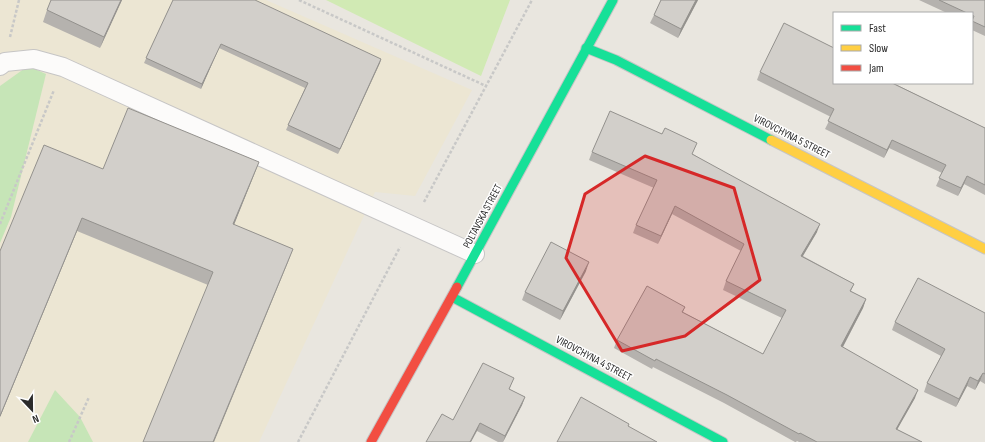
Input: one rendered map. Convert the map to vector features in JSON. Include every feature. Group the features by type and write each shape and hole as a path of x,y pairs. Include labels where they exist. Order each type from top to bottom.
{"street":[{"name":"POLTAVSKA STREET","path":"371,442 452,297 612,0"},
{"name":"VIROVCHYNA 5 STREET","path":"586,48 616,60 985,249"},
{"name":"VIROVCHYNA 4 STREET","path":"452,297 724,442"}],"lane":[{"path":"2,64 34,59 63,67 475,254"}],"path":[{"path":"2,64 19,0"},
{"path":"299,0 486,86"},
{"path":"298,442 532,0"},
{"path":"0,224 63,67"},
{"path":"69,442 89,397"}],"highlighted area":[{"path":"645,156 734,188 760,280 685,336 622,351 566,258 585,194"}],"shaded area":[{"path":"0,0 266,0 472,90 415,196 375,192 259,442 0,442"}],"green space":[{"path":"326,0 510,0 481,76"},
{"path":"28,66 46,74 11,217 0,243 0,86"},
{"path":"55,390 80,417 93,442 28,442"}],"building":[{"path":"51,0 121,0 104,37 47,10"},
{"path":"173,0 255,0 381,59 340,149 288,125 308,83 221,44 202,84 146,58"},
{"path":"661,0 696,0 681,29 654,15"},
{"path":"939,0 985,0 985,27 973,21 973,12 965,12"},
{"path":"784,23 833,48 833,84 894,84 985,128 985,185 967,176 961,188 939,178 946,165 892,140 887,150 828,121 834,109 760,72"},
{"path":"128,108 259,162 233,224 293,249 213,442 143,442 213,272 82,218 0,416 0,251 44,145 103,169"},
{"path":"610,111 662,134 665,128 697,143 692,154 820,224 801,256 854,284 850,291 866,299 841,346 918,390 896,429 922,442 817,442 656,359 655,361 617,340 647,286 685,307 682,312 763,354 786,310 726,281 744,244 675,206 661,236 636,225 657,180 592,152"},
{"path":"551,242 589,262 563,311 525,292"},
{"path":"918,278 985,313 985,374 983,373 978,381 970,377 959,399 927,383 945,349 895,322"},
{"path":"483,363 514,378 509,389 525,397 505,436 480,423 470,442 426,442 442,414 453,420"},
{"path":"581,397 629,424 628,426 657,442 557,442"}],"traffic: fast":[{"path":"457,287 613,0"},
{"path":"586,48 616,60 771,140"},
{"path":"452,297 723,442"}],"traffic: slow":[{"path":"771,140 985,249"}],"traffic: jam":[{"path":"371,442 457,287"}]}
